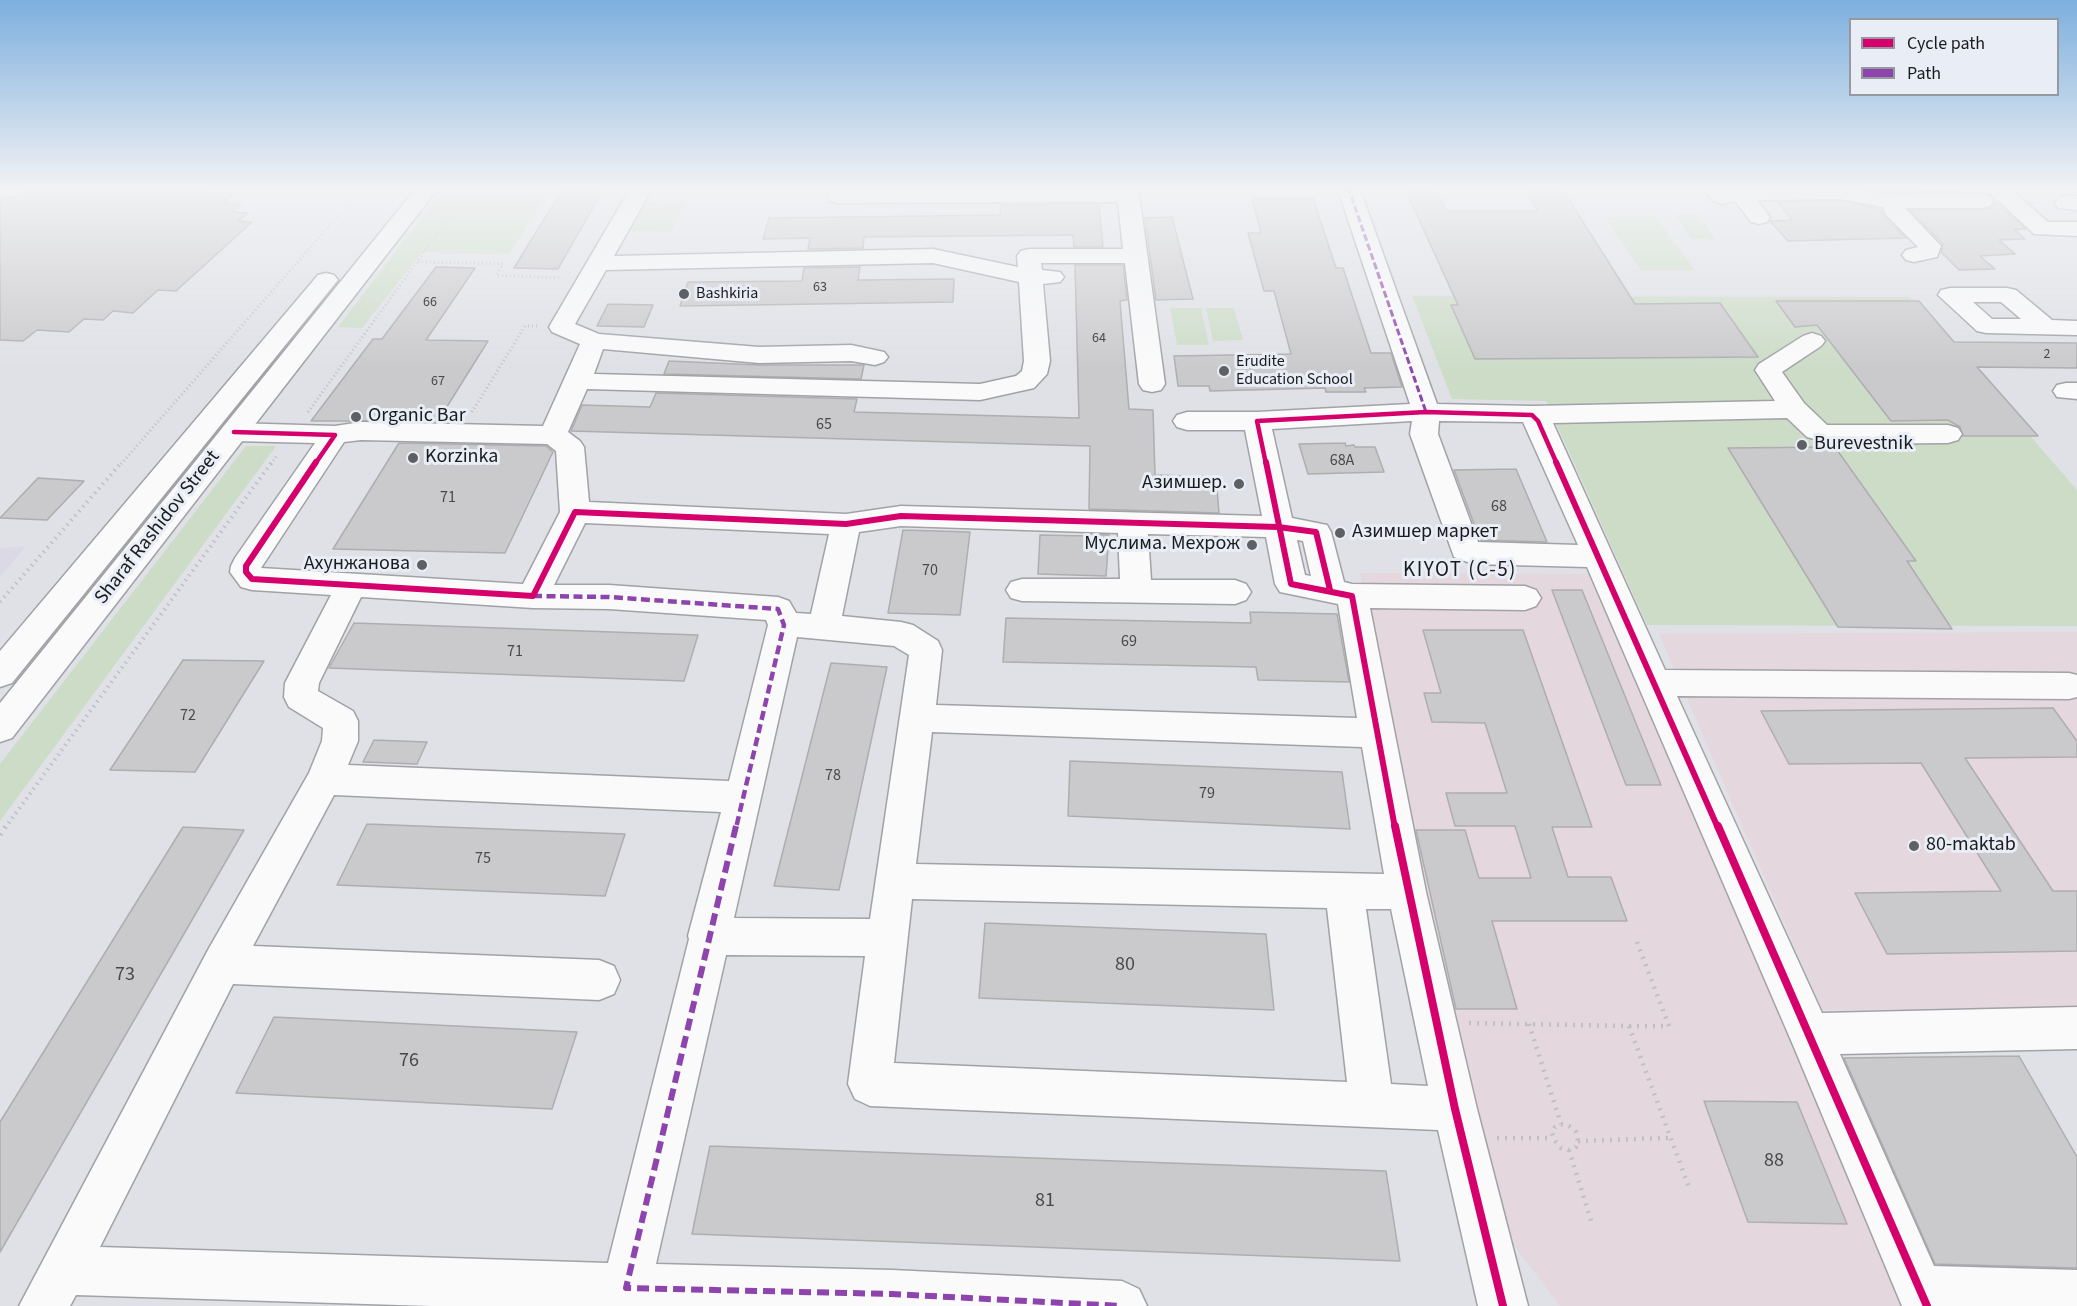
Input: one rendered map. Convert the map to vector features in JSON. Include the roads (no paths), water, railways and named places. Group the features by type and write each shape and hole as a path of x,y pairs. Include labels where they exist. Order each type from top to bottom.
{"street":[{"name":"Sharaf Rashidov Street","path":"2,668 354,248"},
{"name":"Sharaf Rashidov Street","path":"0,728 380,248"},
{"path":"606,248 561,327 594,341 759,355 851,353 875,357"},
{"path":"1135,248 1152,384"},
{"path":"1369,248 1426,412 1424,434 1465,549 1473,553 1598,556"},
{"path":"1914,255 1929,252 1930,248"},
{"path":"592,271 933,256 1032,277 1137,266"},
{"path":"578,381 856,390 980,392 1005,388 1025,382 1034,374 1037,361 1032,277"},
{"path":"2046,327 2077,328"},
{"path":"553,435 594,341"},
{"path":"1812,342 1768,370 1794,409 1818,431 1832,435 1948,434"},
{"path":"1186,421 1257,421 1426,412 1532,415 1794,409"},
{"path":"1532,415 1538,421 1810,1034 1923,1298 2077,1294"},
{"path":"1257,421 1291,584 1341,593 1525,598"},
{"path":"201,431 335,435 360,431 553,435 570,447 575,512 533,596"},
{"path":"335,435 246,566 246,572 252,579 533,596 609,597 778,609 804,626 901,634 926,650 894,881 870,1084 1372,1106 1459,1124"},
{"path":"575,512 846,524 901,516 1278,527"},
{"path":"1132,523 1136,592"},
{"path":"627,1288 708,936 744,797 804,626 846,524"},
{"path":"352,584 302,683 301,697 341,721 340,741 324,778 222,964 53,1288 627,1288 892,1300 1122,1306"},
{"path":"1022,590 1235,592"},
{"path":"1341,593 1378,733 1407,892 1503,1306"},
{"path":"1654,683 2069,686"},
{"path":"917,718 1378,733"},
{"path":"324,778 744,797"},
{"path":"894,881 1407,892"},
{"path":"1344,891 1372,1106"},
{"path":"708,936 887,938"},
{"path":"222,964 600,980"},
{"path":"1810,1034 2077,1028"}],"place":[{"name":"Bashkiria","path":"684,294"},
{"name":"Erudite Education School","path":"1224,371"},
{"name":"Organic Bar","path":"356,417"},
{"name":"Burevestnik","path":"1802,445"},
{"name":"Korzinka","path":"413,458"},
{"name":"Азимшер.","path":"1239,484"},
{"name":"Азимшер маркет","path":"1340,533"},
{"name":"Муслима. Мехрож","path":"1252,545"},
{"name":"Ахунжанова","path":"422,565"},
{"name":"80-maktab","path":"1914,846"}],"district":[{"name":"KIYOT (C-5)","path":"1460,571"}]}
